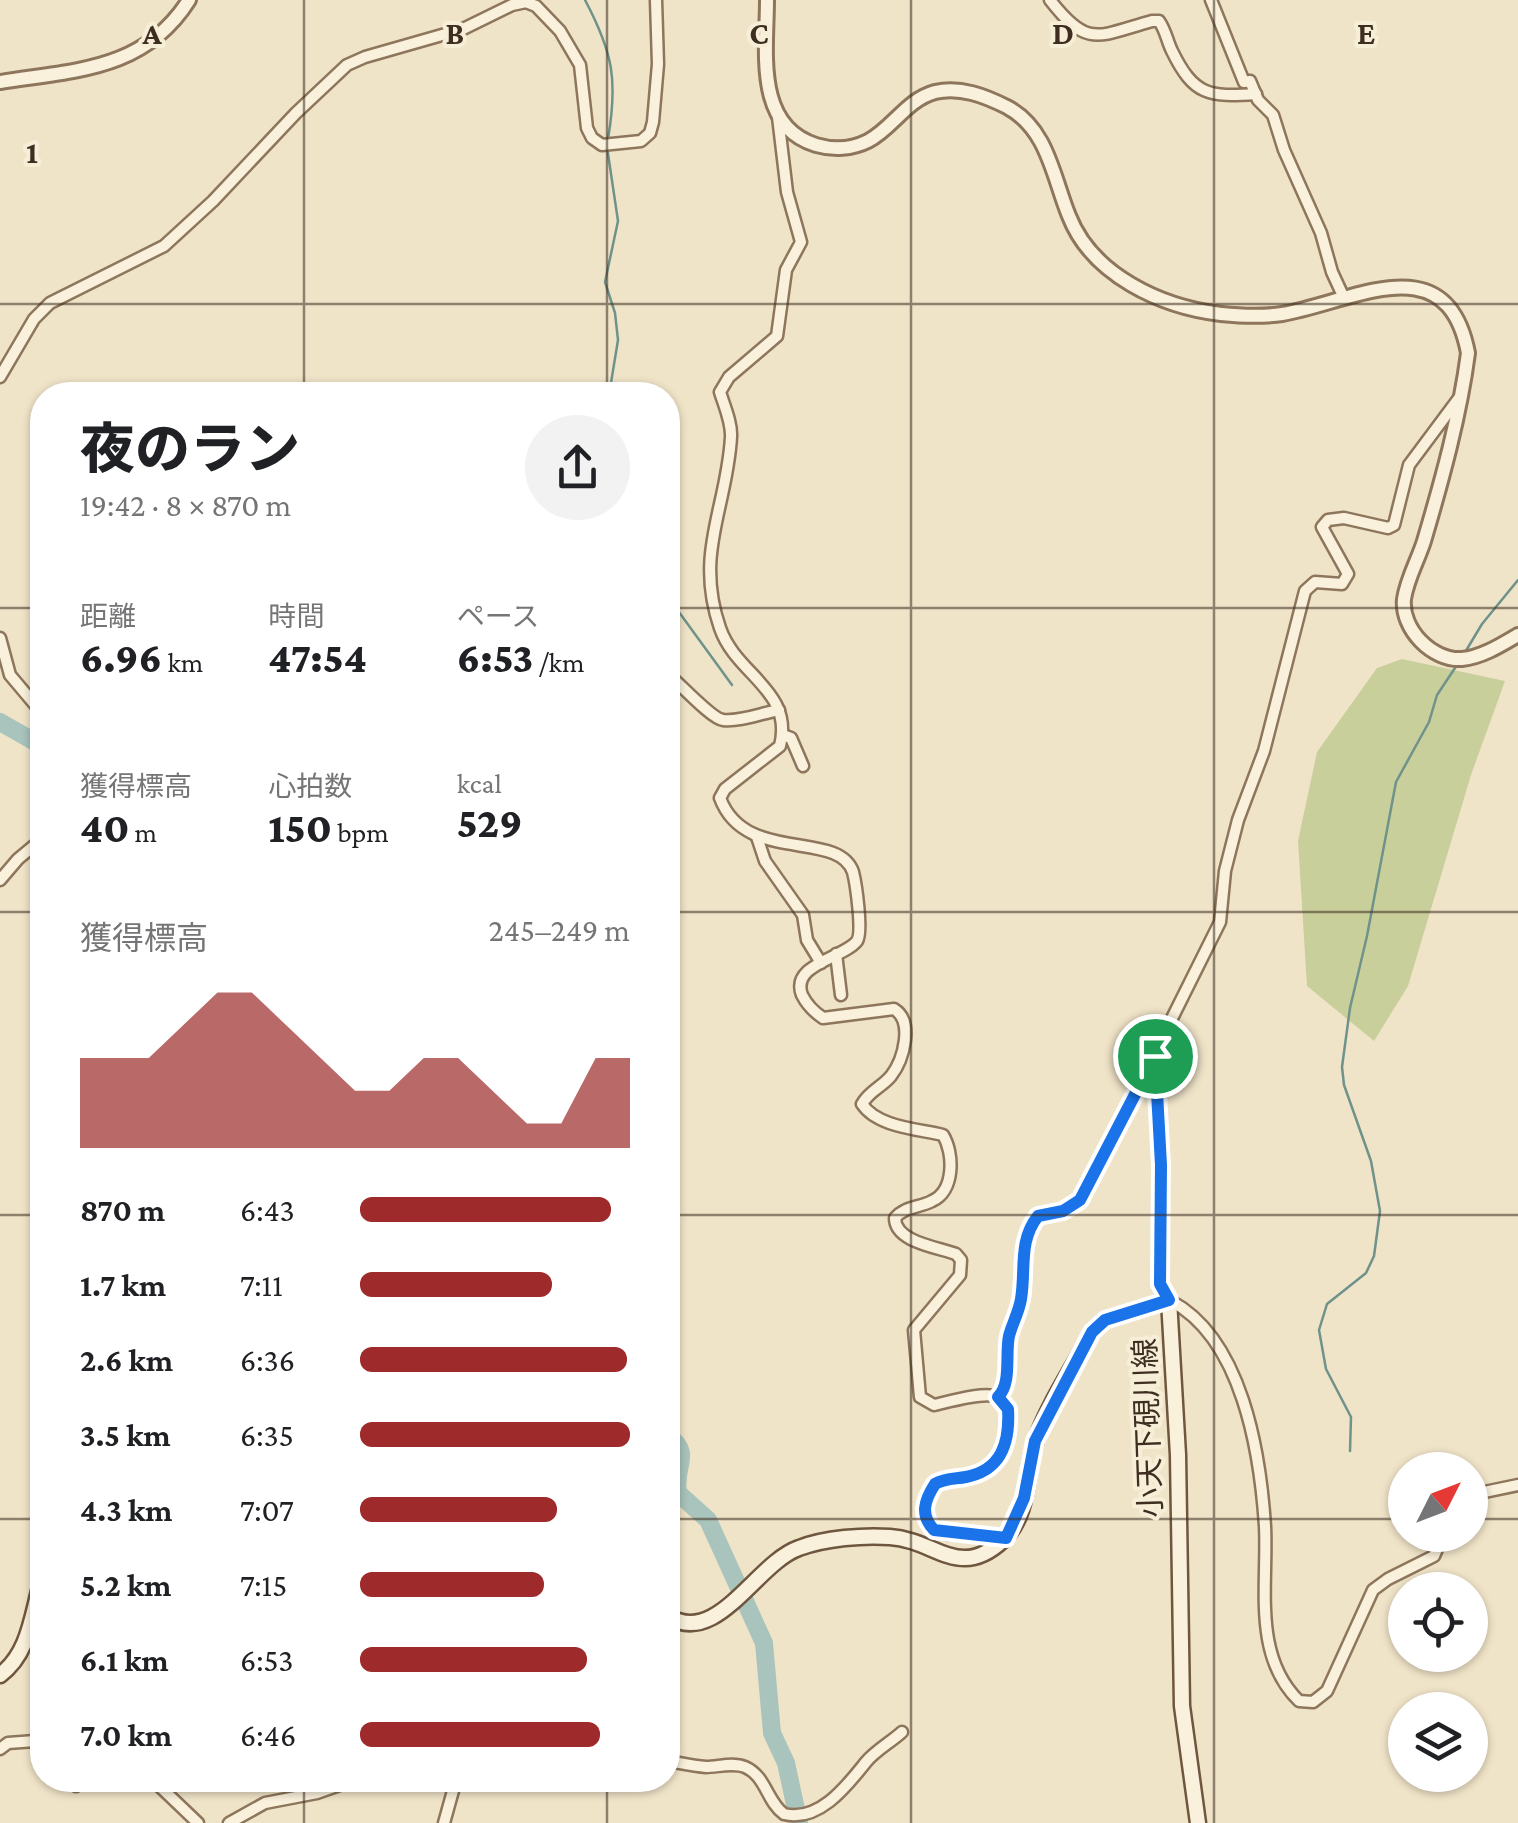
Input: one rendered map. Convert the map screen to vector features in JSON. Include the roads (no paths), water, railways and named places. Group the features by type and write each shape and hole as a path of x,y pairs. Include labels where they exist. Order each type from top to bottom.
{"main road":[{"name":"小天下硯川線","path":"1006,1538 1024,1498 1035,1441 1092,1332 1105,1320 1170,1301 1182,1706 1198,1823"},
{"path":"680,1622 697,1624 718,1616 743,1590 799,1548 889,1536 954,1558 972,1559 1006,1538"},
{"path":"0,1675 16,1664 30,1630"}],"street":[{"path":"0,82 92,69 119,60 166,30 189,0"},
{"path":"0,377 34,319 50,303 164,246 347,65 365,57 463,29 512,4 526,2 536,6 560,31 580,65 592,138 602,145 641,141 650,133 653,122 658,64 656,0"},
{"path":"768,0 766,79 770,99 789,128 808,142 827,148 866,142 925,96 939,91 975,93 1019,114 1032,126 1077,232 1103,265 1120,278 1171,303 1224,314 1282,314 1408,286 1426,290 1443,301 1464,330 1468,353 1424,543 1404,600 1406,621 1418,639 1438,654 1458,660 1478,656 1518,635"},
{"path":"1050,0 1070,26 1086,34 1101,35 1152,20 1159,22 1194,86 1205,94 1256,94"},
{"path":"1211,0 1244,82 1250,81 1273,115 1344,298"},
{"path":"778,114 786,192 801,242 786,270 777,336 729,377 720,392 732,433 708,571 720,626 730,651 768,688 779,710 783,734 780,746 720,798 739,828 757,837 838,854 852,872 861,932 855,944 808,970 800,992 812,1012 822,1018 894,1008 901,1012 906,1024 900,1058 891,1075 862,1104 883,1121 943,1134 950,1149 950,1176 942,1193 934,1200 902,1210 895,1218 901,1234 956,1254 961,1260 960,1275 914,1330 920,1397 934,1405 989,1395 998,1397 1008,1409 1009,1420 1002,1456 986,1472 938,1481 924,1508 931,1528 941,1533 1006,1538"},
{"path":"998,1397 1004,1390 1009,1337 1022,1297 1022,1259 1031,1224 1038,1216 1063,1211 1080,1200 1220,922 1224,871 1264,751 1305,591 1315,582 1342,584 1348,574 1322,527 1328,520 1344,518 1388,528 1394,525 1408,465 1459,398"},
{"path":"0,638 10,675 30,699"},
{"path":"680,684 712,716 724,720 779,710"},
{"path":"783,734 791,738 802,766"},
{"path":"757,837 764,861 803,915 807,940 822,963"},
{"path":"0,880 30,849"},
{"path":"836,954 840,995"},
{"path":"1155,1056 1161,1165 1160,1284 1170,1301 1194,1314 1215,1340 1245,1408 1265,1526 1264,1586 1270,1648 1276,1674 1298,1701 1314,1702 1326,1691 1373,1590 1436,1552"},
{"path":"1488,1492 1518,1484"},
{"path":"680,1762 708,1767 740,1765 760,1778 778,1808 798,1819 819,1816 831,1806 853,1784 866,1762 902,1732"},
{"path":"0,1749 8,1743 30,1742"},
{"path":"166,1792 198,1823"},
{"path":"230,1823 264,1803 323,1792"},
{"path":"444,1823 453,1792"}],"waterway":[{"path":"585,0 611,67 613,100 608,139"},
{"path":"607,147 618,221 605,282 618,340 611,382"},
{"path":"1464,654 1482,624 1518,580"},
{"path":"680,614 732,685"},
{"path":"1350,1451 1351,1417 1326,1369 1319,1330 1327,1304 1366,1273 1374,1256 1380,1211 1371,1161 1344,1085 1342,1067 1350,1008 1396,782 1429,722 1437,695 1457,665"},
{"path":"0,722 30,739"},
{"path":"680,1449 680,1462"},
{"path":"680,1495 708,1520 764,1643 772,1733 786,1763 799,1823"}]}
